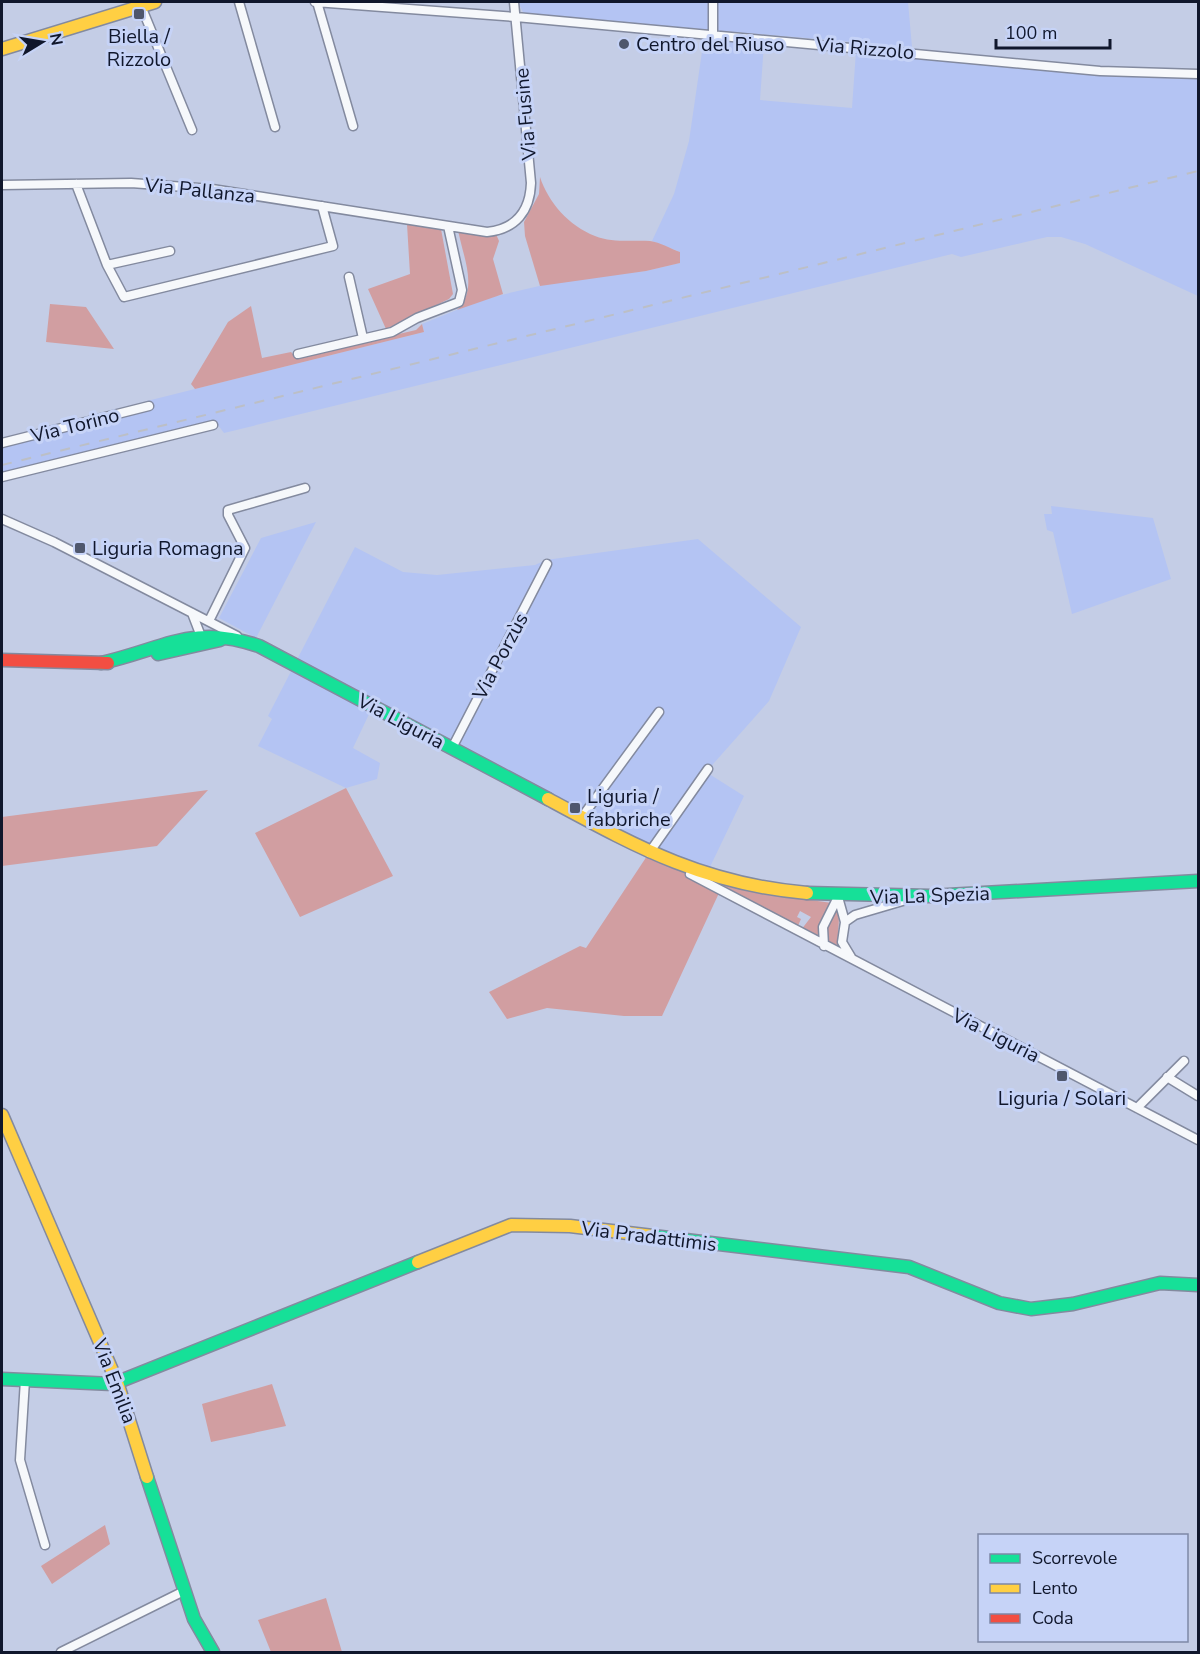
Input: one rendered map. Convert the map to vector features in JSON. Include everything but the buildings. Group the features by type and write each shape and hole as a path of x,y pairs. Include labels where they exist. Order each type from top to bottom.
{"street":[{"path":"2,49 155,2"},
{"path":"239,2 275,127"},
{"name":"Via Rizzolo","path":"353,126 316,2 516,17 1100,71 1198,74"},
{"name":"Via Fusine","path":"514,2 531,183 530,198 515,223"},
{"path":"713,2 713,35"},
{"path":"141,6 192,130"},
{"name":"Via Pallanza","path":"2,185 131,183 212,189 487,232 500,230 515,223"},
{"path":"76,184 107,265 124,297 333,246 322,206"},
{"path":"298,354 392,332 417,318 459,302 462,290 448,226"},
{"path":"107,265 170,250"},
{"path":"349,278 363,338"},
{"name":"Via Torino","path":"2,443 148,406"},
{"path":"2,477 213,425"},
{"path":"213,636 209,621 245,548 228,515 228,510 305,488"},
{"path":"2,519 54,542 209,621"},
{"name":"Via Porzùs","path":"452,748 548,564"},
{"path":"192,612 213,636"},
{"path":"2,660 101,663 128,661 213,636"},
{"name":"Via Liguria","path":"213,636 248,641 1198,1140"},
{"path":"582,817 659,712"},
{"path":"649,853 708,769"},
{"name":"Via La Spezia","path":"665,861 774,889 838,897 913,897 1198,881"},
{"path":"838,897 844,922 842,942 856,961"},
{"path":"824,945 823,927 838,897"},
{"path":"844,922 855,915 913,897"},
{"path":"1137,1108 1184,1061"},
{"path":"1167,1077 1198,1096"},
{"name":"Via Emilia","path":"2,1115 117,1382 184,1591 195,1619 213,1653"},
{"name":"Via Pradattimis","path":"2,1379 106,1385 117,1382 511,1225 570,1226 909,1267 928,1273 976,1296 1013,1307 1050,1309 1176,1281 1198,1285"},
{"path":"25,1380 20,1460 45,1545"},
{"path":"61,1653 184,1591"}],"shaded area":[{"path":"518,2 908,2 912,47 524,14"},
{"path":"704,38 764,43 760,100 852,108 856,51 1198,79 1198,296 1085,244 1061,237 1047,237 961,257 952,254 224,433 215,421 2,474 2,446 149,410 147,401 424,332 422,324 484,299 565,280 646,271 680,263 680,252 652,241 674,194 689,141"},
{"path":"540,177 554,204 568,220 586,232 608,240 658,243 680,252 680,263 646,271 540,286 525,236 524,222 539,194"},
{"path":"407,224 441,229 453,294 449,299 386,329 368,289 410,274"},
{"path":"458,230 496,234 499,241 493,259 503,294 457,310 464,302 468,283 468,272"},
{"path":"50,304 86,307 114,349 46,342"},
{"path":"251,306 262,358 291,352 297,358 416,330 422,324 424,332 195,389 191,384 228,322"},
{"path":"1051,506 1153,518 1171,579 1072,614 1053,532 1047,530 1044,514 1052,514"},
{"path":"316,522 256,638 219,618 261,538"},
{"path":"698,539 801,627 769,701 706,772 744,796 709,869 655,851 371,710 353,748 380,763 377,779 346,788 258,746 272,719 268,716 355,547 403,572 437,575 535,565 546,560"},
{"path":"346,788 393,876 300,917 255,833"},
{"path":"208,790 157,846 2,866 2,817"},
{"path":"649,853 719,893 662,1016 624,1016 547,1008 507,1019 489,992 580,946 586,948"},
{"path":"705,880 767,894 832,903 822,921 819,940 801,930 811,917 800,911 797,917 801,919 797,928"},
{"path":"836,908 839,918 838,944 840,949 827,944 827,923"},
{"path":"272,1384 286,1426 211,1442 202,1404"},
{"path":"105,1525 110,1544 52,1584 41,1566"},
{"path":"326,1598 342,1652 271,1652 258,1620"}],"railway":[{"path":"2,465 1198,171"}],"traffic: fast":[{"path":"101,663 161,645 197,638 215,637 259,646 548,799"},
{"path":"158,654 220,640"},
{"path":"807,893 930,896 1198,881"},
{"path":"653,1236 909,1267 999,1303 1031,1309 1073,1304 1160,1283 1198,1285"},
{"path":"2,1379 113,1384 418,1262"},
{"path":"147,1477 194,1619 213,1652"}],"traffic: slow":[{"path":"2,49 155,2"},
{"path":"548,799 611,833 672,861 735,881 807,893"},
{"path":"2,1115 117,1382 147,1477"},
{"path":"418,1262 511,1225 570,1226 653,1236"}],"traffic: jam":[{"path":"2,660 108,663"}],"place":[{"name":"Biella / Rizzolo","path":"139,14"},
{"name":"Centro del Riuso","path":"624,44"},
{"name":"Liguria Romagna","path":"80,548"},
{"name":"Liguria / fabbriche","path":"575,808"},
{"name":"Liguria / Solari","path":"1062,1076"}]}
